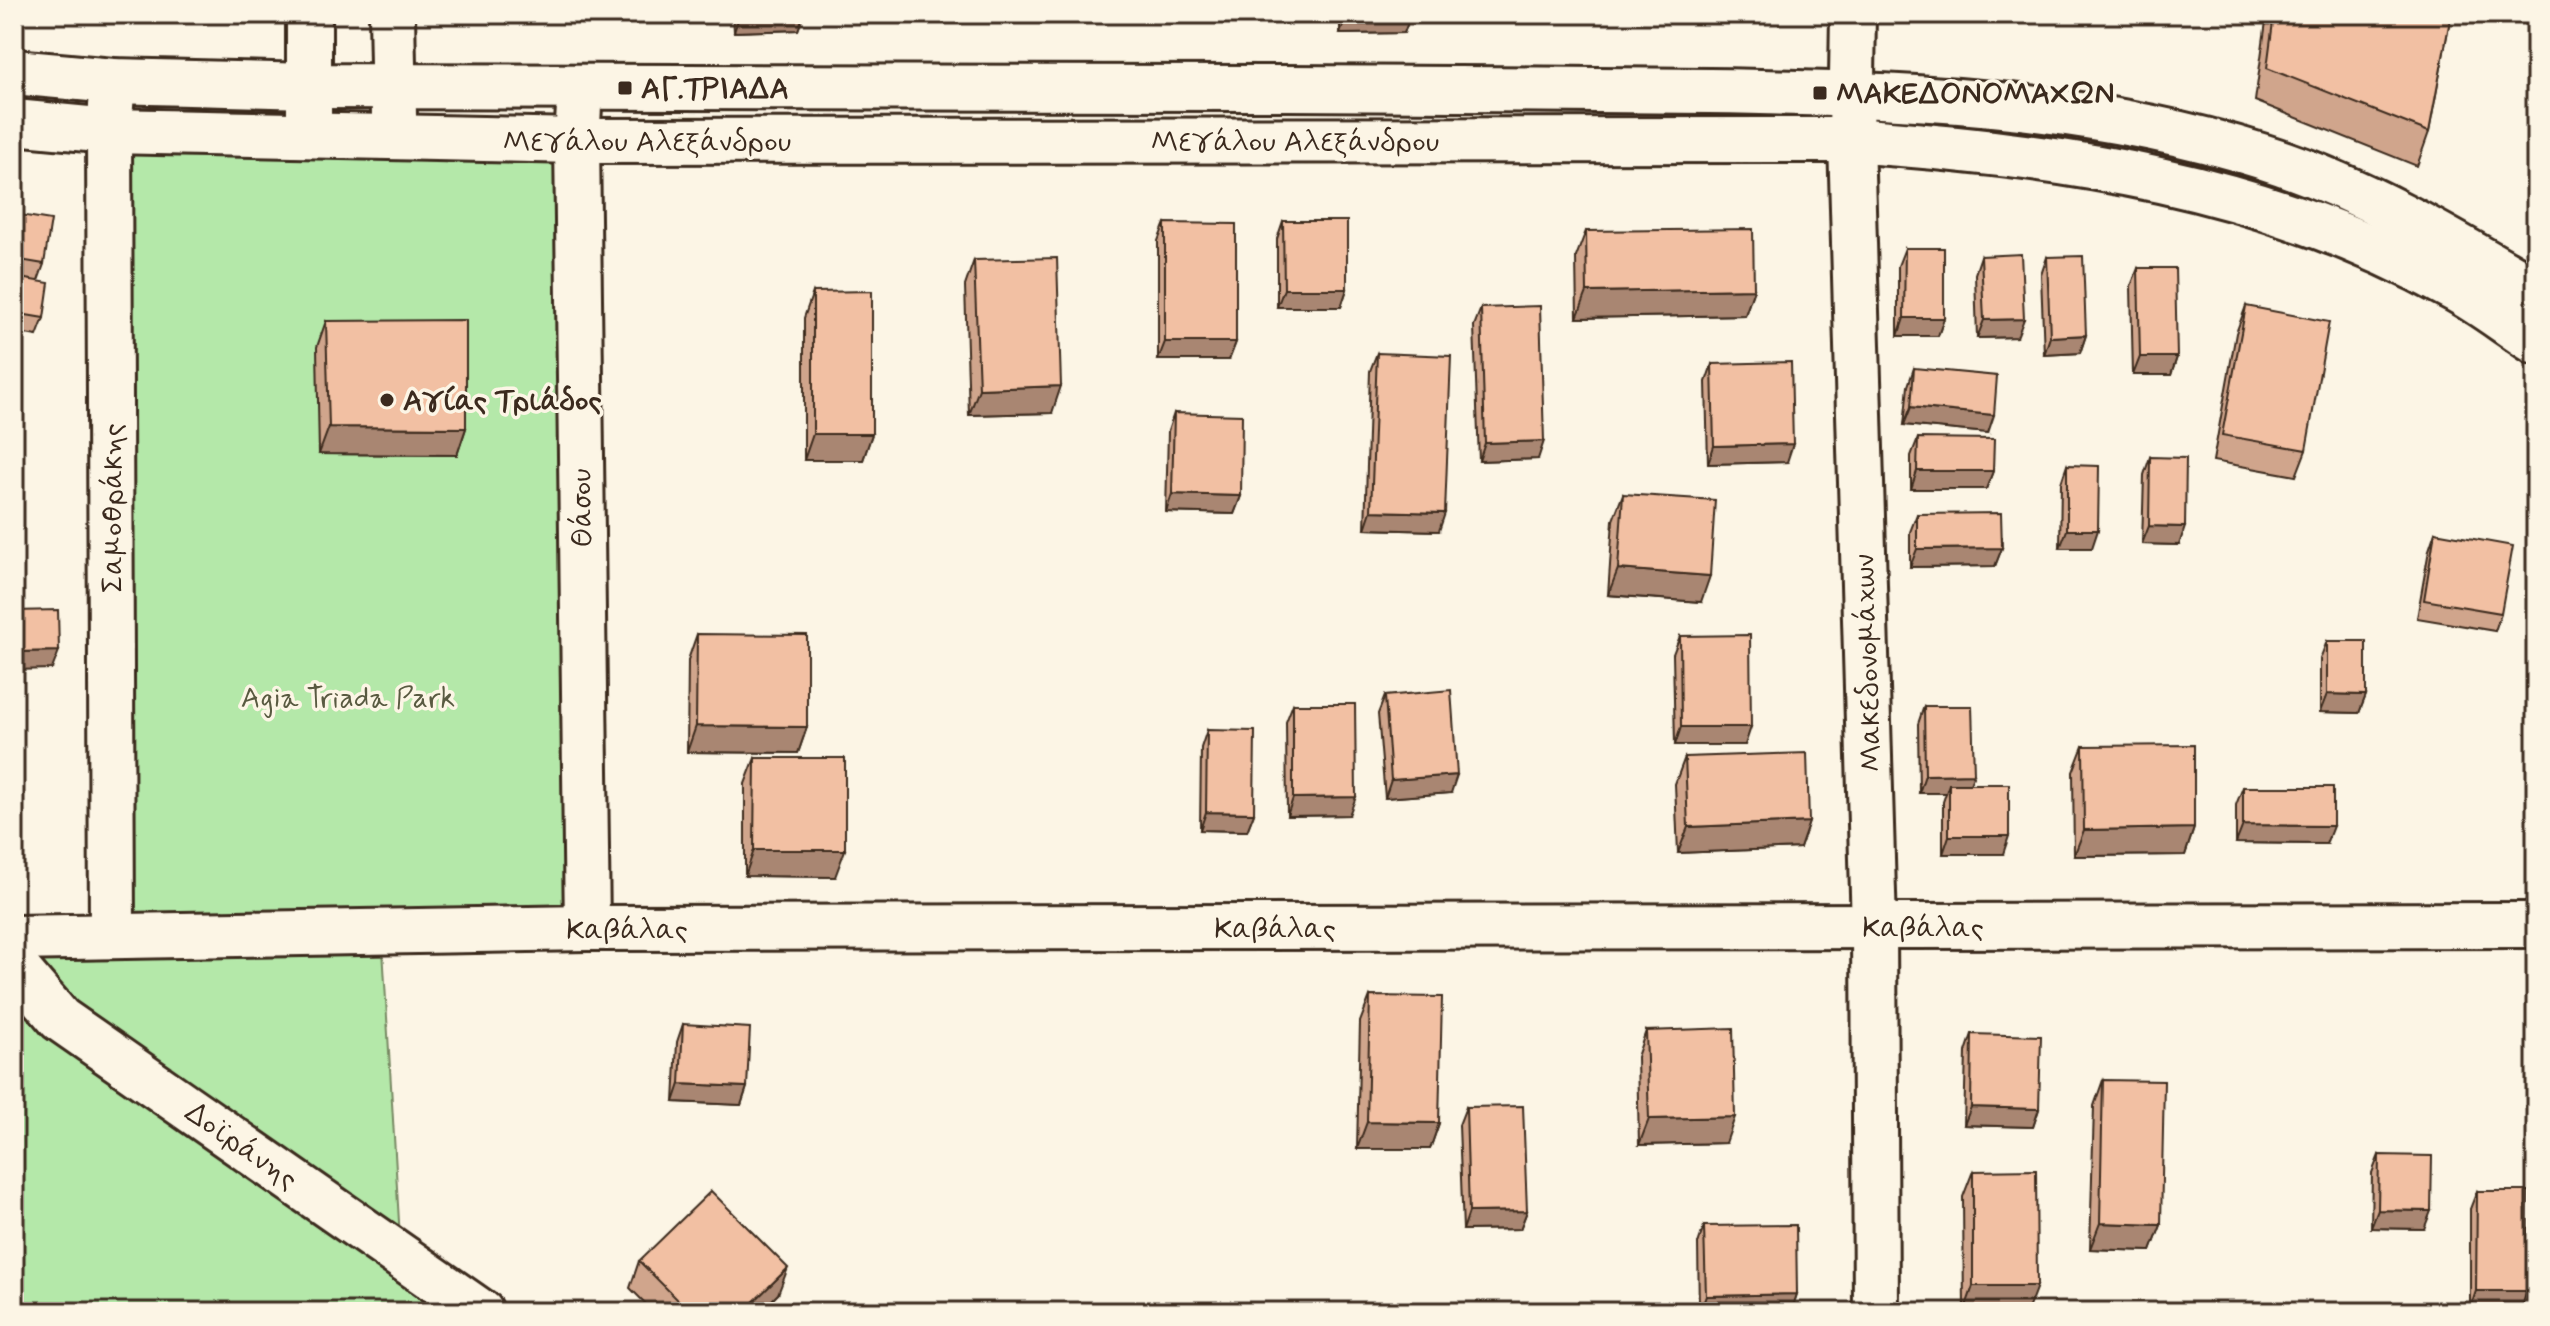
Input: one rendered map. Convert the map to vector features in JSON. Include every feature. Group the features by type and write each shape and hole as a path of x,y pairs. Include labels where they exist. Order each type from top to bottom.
{"street":[{"path":"309,14 310,137"},
{"path":"392,14 394,138"},
{"name":"Μακεδονομάχων","path":"1853,14 1851,140 1874,927 1876,1312"},
{"name":"Μεγάλου Αλεξάνδρου","path":"14,72 113,81 309,86 1572,90 1853,94 2061,113 2265,157 2365,196 2437,232 2536,291"},
{"name":"Σαμοθράκης","path":"112,936 109,131 113,81"},
{"name":"Θάσου","path":"580,89 577,141 587,928"},
{"name":"Μεγάλου Αλεξάνδρου","path":"14,122 109,131 577,141 1851,140 2055,158 2257,205 2345,235 2398,260 2457,290 2536,342"},
{"name":"Καβάλας","path":"14,938 587,928 2536,925"},
{"name":"Δοϊράνης","path":"14,965 60,1019 481,1312"}],"green space":[{"name":"Agia Triada Park","path":"109,131 577,141 587,928 382,932 401,1256 481,1312 14,1312 14,938 112,936"}],"building":[{"path":"2274,14 2451,14 2429,132 2267,68"},
{"path":"14,214 51,220 44,264 14,259"},
{"path":"1283,221 1347,221 1347,289 1284,289"},
{"path":"1165,223 1236,224 1236,342 1165,342"},
{"path":"1753,229 1754,289 1587,292 1586,231"},
{"path":"1905,248 1944,248 1944,318 1904,318"},
{"path":"2021,254 2024,319 1984,320 1981,256"},
{"path":"2083,256 2086,335 2050,337 2047,257"},
{"path":"1057,258 1061,386 979,389 974,260"},
{"path":"2138,268 2175,268 2177,357 2140,357"},
{"path":"14,277 49,283 44,318 14,313"},
{"path":"872,291 872,434 813,434 813,292"},
{"path":"1540,306 1544,441 1485,443 1481,308"},
{"path":"2246,306 2329,322 2306,450 2222,435"},
{"name":"Αγίας Τριάδος","path":"466,320 466,428 329,427 326,321"},
{"path":"1377,353 1451,356 1445,513 1371,511"},
{"path":"1791,362 1793,444 1714,446 1712,364"},
{"path":"1914,368 1997,376 1994,415 1911,407"},
{"path":"1174,413 1242,415 1241,496 1172,494"},
{"path":"1918,438 1994,439 1993,471 1917,471"},
{"path":"2150,457 2186,458 2185,527 2149,526"},
{"path":"2067,465 2099,466 2098,530 2067,530"},
{"path":"1623,494 1715,500 1710,576 1618,569"},
{"path":"2001,513 2002,548 1917,549 1917,514"},
{"path":"2435,532 2513,546 2501,613 2424,600"},
{"path":"58,610 59,651 14,652 14,611"},
{"path":"697,634 807,635 807,727 696,726"},
{"path":"1750,635 1751,727 1681,727 1680,636"},
{"path":"2327,641 2366,641 2366,695 2327,694"},
{"path":"1451,690 1457,775 1391,780 1385,696"},
{"path":"1293,704 1355,704 1356,797 1293,798"},
{"path":"1924,706 1972,706 1974,774 1925,775"},
{"path":"1207,730 1255,731 1254,813 1206,812"},
{"path":"2194,745 2194,828 2084,830 2083,746"},
{"path":"1807,753 1809,822 1688,827 1685,757"},
{"path":"755,758 845,758 845,850 754,850"},
{"path":"1949,784 2009,784 2009,836 1949,836"},
{"path":"2243,787 2333,787 2333,826 2243,825"},
{"path":"1370,996 1442,997 1439,1123 1367,1122"},
{"path":"683,1024 750,1028 747,1087 680,1084"},
{"path":"1733,1028 1735,1117 1649,1119 1646,1031"},
{"path":"1972,1034 2041,1036 2039,1109 1971,1107"},
{"path":"2103,1080 2164,1081 2161,1225 2100,1223"},
{"path":"1523,1106 1527,1211 1469,1212 1466,1107"},
{"path":"2379,1155 2432,1156 2431,1211 2378,1210"},
{"path":"2036,1170 2037,1286 1973,1286 1973,1171"},
{"path":"711,1191 788,1268 743,1312 690,1312 639,1261"},
{"path":"2477,1191 2528,1191 2527,1291 2476,1291"},
{"path":"1796,1225 1797,1294 1706,1296 1704,1226"}],"place":[{"name":"ΑΓ.ΤΡΙΑΔΑ","path":"625,88"},
{"name":"ΜΑΚΕΔΟΝΟΜΑΧΩΝ","path":"1820,93"},
{"name":"Αγίας Τριάδος","path":"387,400"}]}
